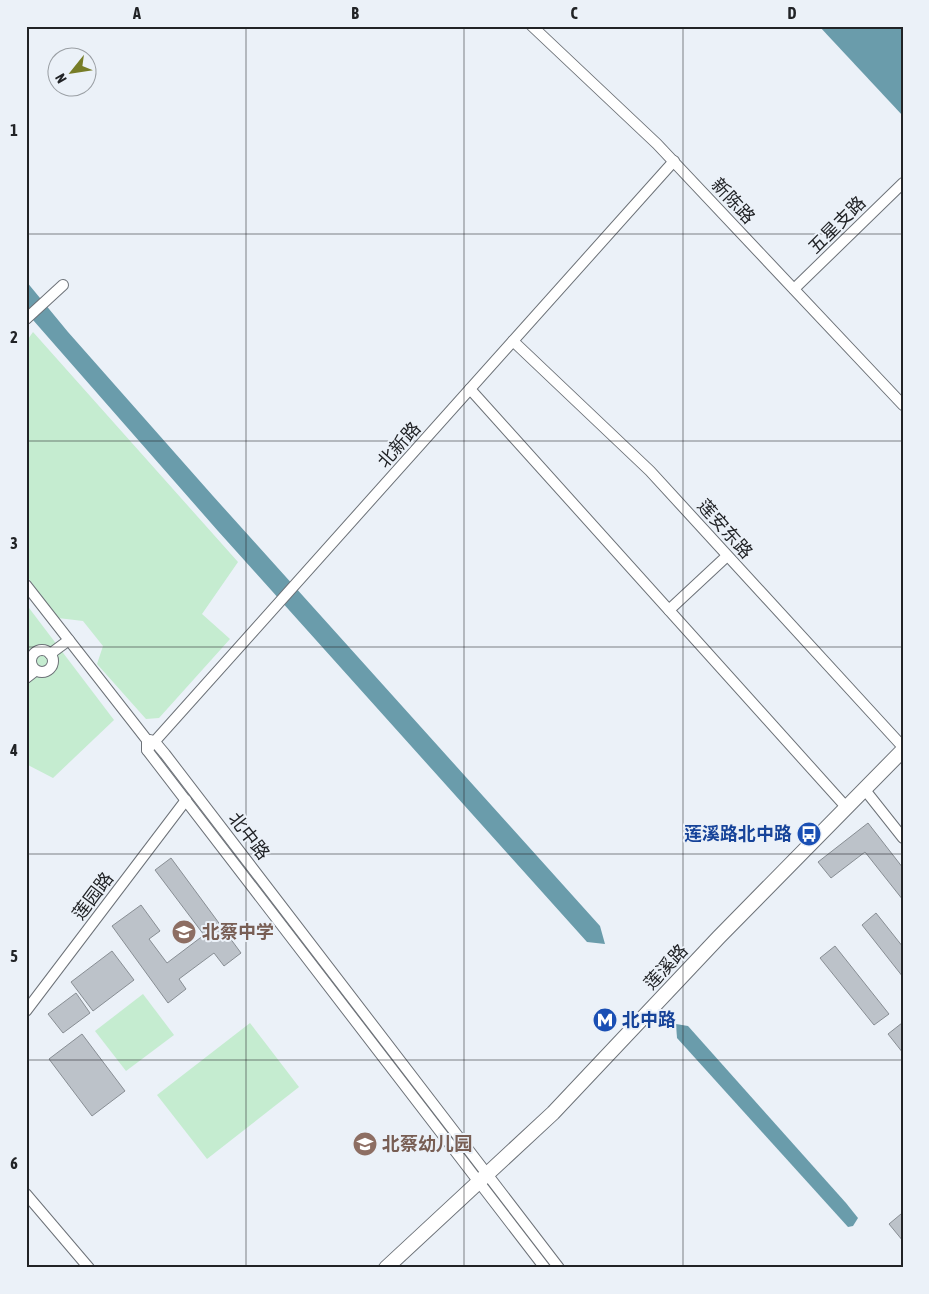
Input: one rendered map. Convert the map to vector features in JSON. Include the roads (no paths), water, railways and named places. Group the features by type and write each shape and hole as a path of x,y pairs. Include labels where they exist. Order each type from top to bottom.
{"main road":[{"name":"莲溪路","path":"386,1268 553,1113 719,937 865,790 903,749"}],"street":[{"name":"新陈路","path":"532,26 674,161 903,405"},
{"name":"北新路","path":"150,744 299,581 674,161"},
{"name":"五星支路","path":"794,290 903,183"},
{"path":"27,318 63,285"},
{"name":"莲安东路","path":"513,341 631,452 903,749"},
{"path":"470,390 847,808"},
{"path":"669,610 727,556"},
{"name":"北中路","path":"26,584 484,1178 545,1268"},
{"path":"50,654 69,640"},
{"path":"35,670 31,656 37,649 44,650 50,654"},
{"path":"35,670 46,673 51,667 50,654"},
{"path":"26,678 35,670"},
{"name":"北中路","path":"150,744 186,800 484,1178 559,1268"},
{"path":"865,790 903,838"},
{"name":"莲园路","path":"26,1011 186,800"},
{"path":"26,1194 89,1268"}],"water":[{"path":"819,26 903,26 903,116"},
{"path":"26,281 68,332 213,496 600,926 605,944 587,942 218,531 26,312"},
{"path":"676,1024 688,1026 846,1203 858,1218 853,1226 848,1227 677,1038"}],"place":[{"name":"莲溪路北中路","path":"809,834"},
{"name":"北蔡中学","path":"184,932"},
{"name":"北中路","path":"605,1020"},
{"name":"北蔡幼儿园","path":"365,1144"}]}
